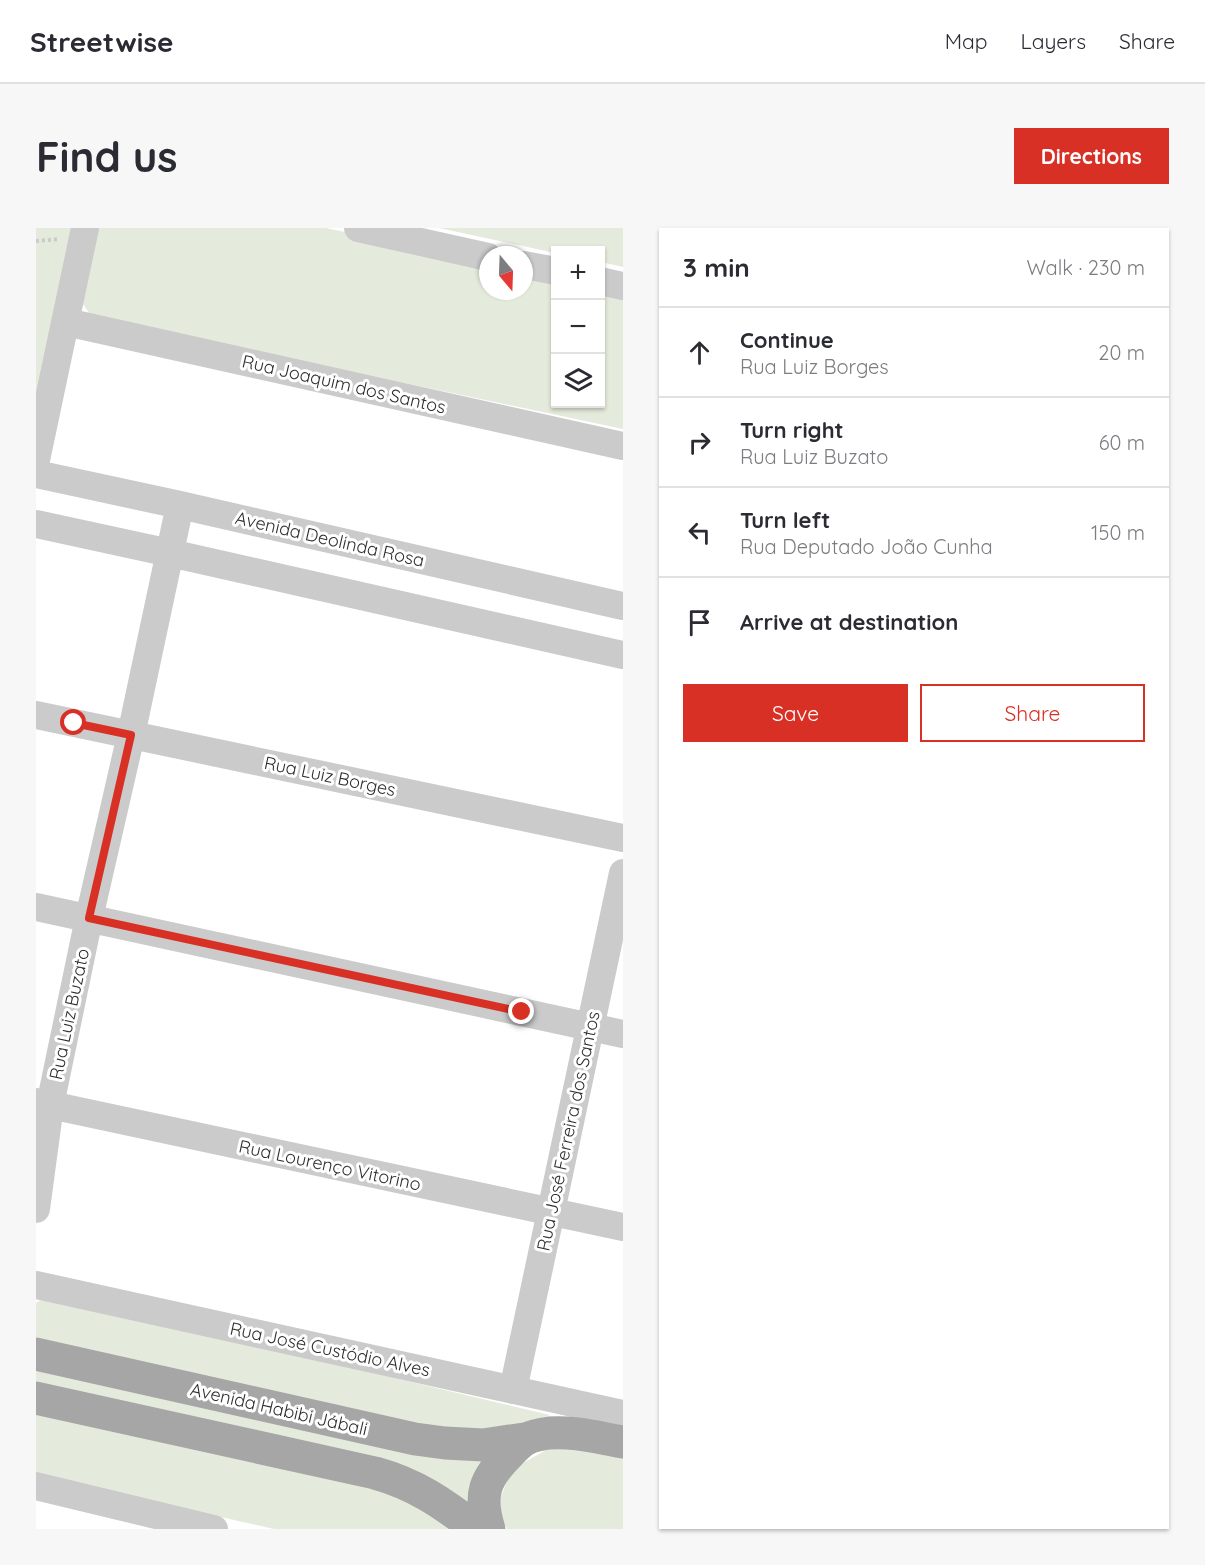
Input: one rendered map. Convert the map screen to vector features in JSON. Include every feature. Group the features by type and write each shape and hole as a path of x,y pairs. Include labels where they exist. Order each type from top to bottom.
{"main road":[{"name":"Avenida Habibi Jábali","path":"36,1354 415,1439 483,1445 550,1433 623,1442"},
{"path":"36,1398 395,1479 447,1506 476,1529"},
{"path":"489,1529 483,1498 487,1480 495,1467 524,1439"}],"street":[{"path":"36,460 86,228"},
{"path":"358,228 479,255"},
{"path":"533,267 551,271"},
{"path":"605,282 623,286"},
{"name":"Rua Joaquim dos Santos","path":"66,322 623,446"},
{"name":"Avenida Deolinda Rosa","path":"36,474 623,606"},
{"name":"Rua Luiz Buzato","path":"36,1209 43,1104 131,735 180,505"},
{"path":"36,524 623,655"},
{"name":"Rua Luiz Borges","path":"36,715 623,838"},
{"name":"Rua José Ferreira dos Santos","path":"513,1390 623,873"},
{"path":"36,907 623,1034"},
{"name":"Rua Lourenço Vitorino","path":"43,1104 623,1227"},
{"name":"Rua José Custódio Alves","path":"36,1285 623,1414"},
{"path":"36,1486 214,1529"}],"green space":[{"path":"36,228 75,228 36,418"},
{"path":"96,228 326,228 479,260 479,300 533,300 533,272 551,276 551,408 605,408 605,287 623,291 623,429 96,318 83,304"},
{"path":"439,228 623,228 623,267 605,263 605,246 551,246 551,252 533,248 533,246 523,246"},
{"path":"58,1298 550,1415 515,1427 458,1433 36,1339 36,1303 42,1299"},
{"path":"36,1364 485,1454 471,1481 471,1511 36,1388"},
{"path":"36,1408 390,1491 458,1529 274,1529 36,1475"},
{"path":"564,1447 623,1457 623,1529 507,1529 501,1515 500,1499 507,1481 521,1464 548,1449"}],"route":[{"path":"74,723 131,735 89,918 522,1012"}]}
